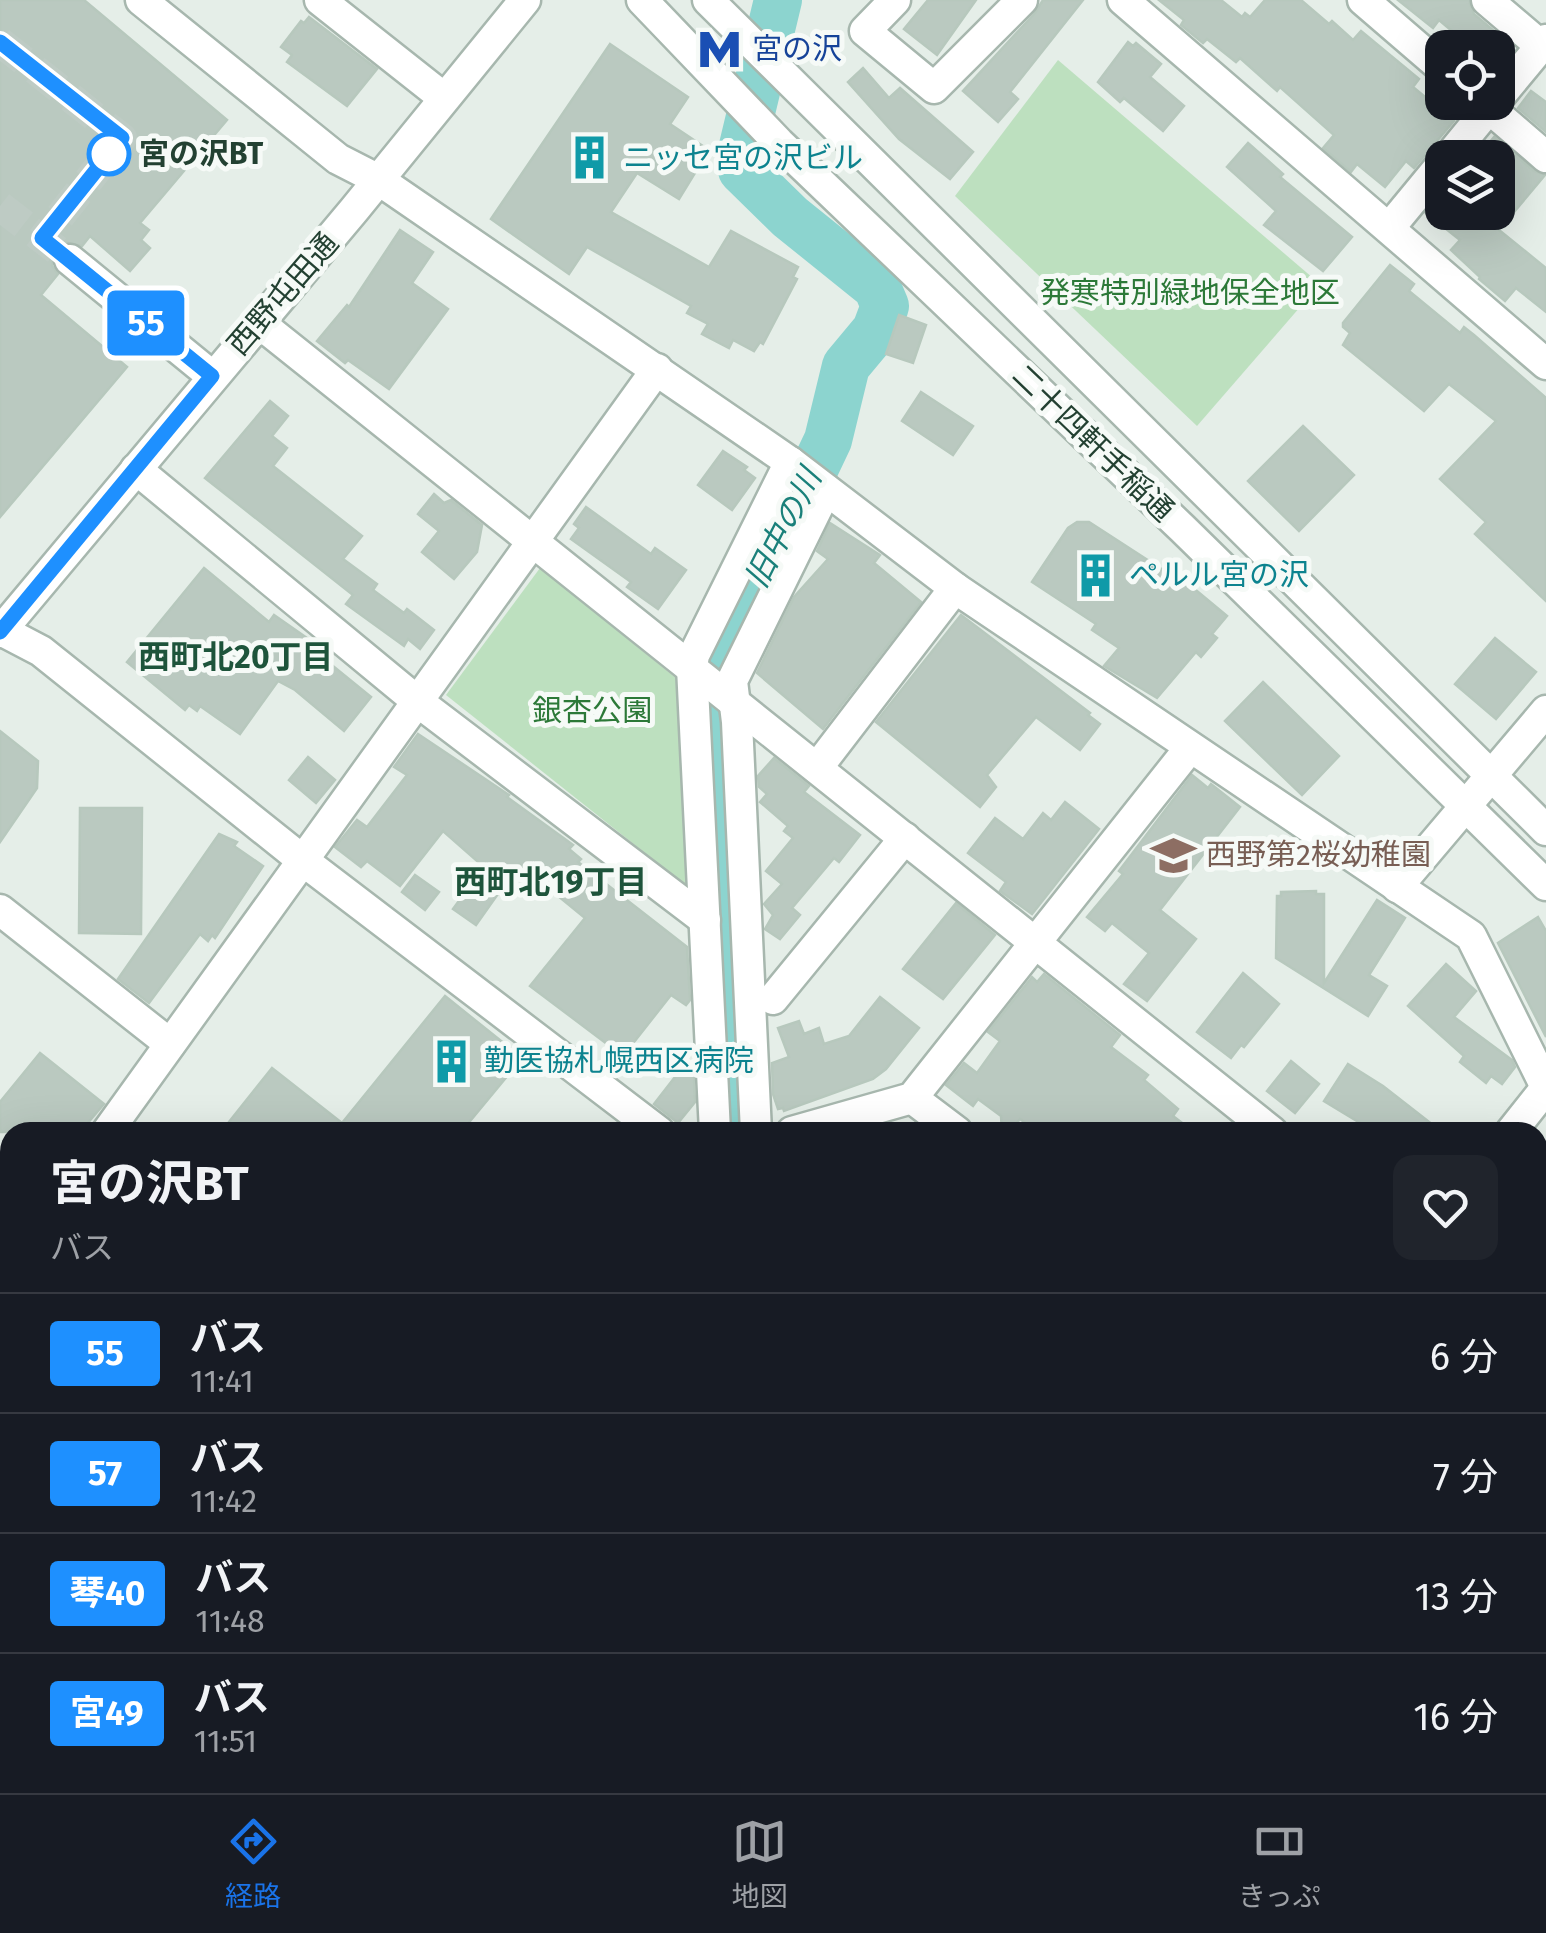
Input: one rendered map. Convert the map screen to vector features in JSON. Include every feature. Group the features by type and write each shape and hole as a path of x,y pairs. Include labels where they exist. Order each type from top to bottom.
{"street":[{"path":"141,0 338,159 378,180 657,369 955,588 1471,936 1546,1088 1520,1122"},
{"path":"320,0 444,98"},
{"name":"西野屯田通","path":"1,631 525,0"},
{"name":"二十四軒手稲通","path":"642,0 779,143 1183,529 1546,885"},
{"name":"二十四軒手稲通","path":"708,0 1546,830"},
{"path":"895,0 864,31 934,88 1022,0"},
{"path":"1123,0 1546,364"},
{"path":"1363,0 1425,53"},
{"path":"1487,0 1544,43 1515,76"},
{"path":"1462,140 1478,120"},
{"path":"1508,120 1546,157"},
{"path":"1390,226 1425,184"},
{"path":"70,260 212,376"},
{"path":"258,322 1259,1122"},
{"path":"114,1122 657,369"},
{"path":"136,469 417,701 705,920"},
{"path":"715,1122 694,655 808,477"},
{"path":"755,1122 732,681 808,477"},
{"path":"818,768 955,588"},
{"path":"1,631 42,652 301,859 646,1122"},
{"path":"1397,887 1545,714"},
{"path":"827,1122 912,1098 1189,748"},
{"path":"772,999 906,838"},
{"path":"0,910 170,1044"},
{"path":"912,1098 944,1122"}],"green space":[{"name":"発寒特別緑地保全地区","path":"1058,60 1320,284 1197,426 955,196"},
{"name":"銀杏公園","path":"540,568 681,682 690,883 684,884 446,695"}],"building":[{"path":"0,0 84,0 227,120 140,223 149,230 141,240 150,248 130,271 90,236 82,246 64,242 55,249 52,266 58,274 41,295 127,367 0,517"},
{"path":"928,0 976,0 937,55 904,29"},
{"path":"1043,0 1083,0 1010,92 1018,99 998,122 963,91"},
{"path":"1159,0 1221,0 1242,17 1245,13 1250,17 1265,0 1301,0 1353,40 1361,31 1419,79 1413,87 1425,97 1425,120 1454,121 1438,140 1425,140 1425,155 1414,168 1406,161 1385,187 1357,164 1351,172 1323,148 1334,135 1240,58 1236,62 1207,39 1203,43 1181,25 1184,20"},
{"path":"1398,0 1469,0 1474,14 1493,30 1451,30 1439,20 1433,28"},
{"path":"309,17 377,69 347,106 287,62 292,55 281,47 301,21 304,23"},
{"path":"1128,42 1133,46 1136,43 1161,64 1150,77 1184,106 1163,131 1098,82"},
{"path":"610,44 688,97 670,124 709,150 679,199 637,173 611,212 709,267 731,231 798,267 793,277 797,279 763,344 760,342 754,351 733,340 729,348 702,334 708,324 687,313 691,306 587,247 569,274 491,219"},
{"path":"863,68 889,98 900,88 973,152 950,179 899,139 848,82"},
{"path":"1531,91 1546,102 1546,132 1518,108"},
{"path":"1248,143 1283,174 1280,177 1352,237 1323,271 1264,225 1276,211 1227,167"},
{"path":"1515,155 1545,175 1515,211"},
{"path":"400,230 433,252 412,283 448,309 389,389 317,341 349,307"},
{"path":"1447,230 1499,230 1546,268 1546,312 1516,288 1505,301 1451,250 1460,240"},
{"path":"1390,265 1414,284 1409,291 1460,333 1464,327 1546,398 1546,601 1475,534 1486,522 1440,479 1496,421 1449,384 1424,411 1343,345 1350,333 1343,323"},
{"path":"899,315 926,325 913,363 886,354"},
{"path":"921,392 973,426 953,455 902,421"},
{"path":"270,401 288,416 272,436 287,448 273,466 362,536 343,559 377,584 373,590 434,630 420,649 408,639 404,646 346,604 353,595 205,478"},
{"path":"1303,426 1354,475 1299,531 1248,481"},
{"path":"723,451 747,467 744,470 755,478 732,510 698,485"},
{"path":"434,494 444,503 451,500 482,525 477,552 454,579 422,552 439,531 418,514"},
{"path":"586,507 651,554 655,548 686,570 658,609 627,587 631,582 571,539 579,528 574,524"},
{"path":"1077,522 1089,522 1177,579 1179,576 1227,616 1212,634 1217,638 1201,657 1196,652 1157,698 1104,666 1119,648 1092,630 1096,624 1032,582 1068,528"},
{"path":"830,523 880,555 874,563 921,602 823,729 757,673 794,597 828,559 817,551"},
{"path":"204,568 269,622 274,615 324,650 328,662 371,697 344,731 295,690 278,681 240,734 200,706 197,711 189,705 185,710 127,662"},
{"path":"961,615 1100,724 1080,750 1036,717 987,775 996,787 980,807 876,722"},
{"path":"1495,638 1536,672 1496,719 1455,684"},
{"path":"1263,682 1339,756 1302,795 1225,721"},
{"path":"0,731 38,761 37,788 0,842"},
{"path":"418,734 509,795 573,845 569,849 581,859 578,862 687,947 690,1000 686,1005 671,995 623,1056 530,986 585,918 519,864 476,925 453,909 484,867 443,831 400,886 367,861 361,867 335,847 357,820 367,827 407,775 394,767"},
{"path":"308,757 335,780 316,803 289,780"},
{"path":"774,758 809,786 804,792 860,835 839,862 834,858 792,908 800,915 780,939 765,929 773,915 764,904 782,884 766,871 793,838 784,831 788,826 760,802 767,794 759,787 758,776"},
{"name":"西野第2桜幼稚園","path":"1192,775 1208,788 1211,784 1240,807 1160,910 1196,939 1147,1001 1124,984 1149,953 1112,923 1105,931 1087,917 1123,874 1119,871"},
{"path":"1065,802 1099,829 1032,914 1000,891 1006,882 968,853 995,818 1023,839 1043,813 1051,820"},
{"path":"80,808 142,808 141,934 79,933"},
{"path":"219,834 237,842 234,846 263,866 215,938 212,935 208,941 200,934 149,1003 118,979"},
{"path":"415,875 439,892 425,910 402,892"},
{"path":"1281,892 1324,894 1324,983 1377,900 1405,918 1369,975 1387,986 1368,1016 1276,958 1277,896"},
{"path":"956,903 995,935 943,999 903,969"},
{"path":"1538,917 1546,931 1546,1037 1498,943"},
{"path":"1446,964 1476,991 1454,1017 1512,1060 1515,1067 1502,1084 1491,1076 1486,1083 1460,1062 1464,1056 1408,1006"},
{"path":"1243,973 1279,1004 1231,1058 1197,1032"},
{"path":"1044,974 1120,1035 1111,1047 1148,1075 1144,1080 1178,1109 1173,1116 1181,1122 1001,1122 1001,1116 978,1099 973,1106 946,1085 964,1063 977,1073 1000,1041 988,1032 1032,977 1037,982"},
{"name":"勤医協札幌西区病院","path":"445,996 516,1053 503,1069 509,1074 469,1122 343,1122"},
{"path":"880,997 919,1028 886,1069 873,1079 784,1111 778,1109 773,1094 772,1063 789,1057 778,1028 799,1021 804,1034 819,1028 824,1044 849,1036"},
{"path":"40,1053 104,1104 89,1122 0,1122 0,1102"},
{"path":"1291,1061 1319,1084 1295,1113 1267,1091"},
{"path":"1348,1064 1429,1122 1359,1122 1324,1101"},
{"name":"勤医協札幌西区病院","path":"272,1068 341,1122 229,1122"},
{"path":"682,1068 694,1077 695,1102 679,1122 654,1104"}],"waterway":[{"name":"旧中の川","path":"736,1122 712,706 721,653 761,581 828,440 846,366 876,330 885,306 877,287 790,217 742,170 742,150 778,0"}],"tunnel":[{"path":"0,42 122,138 42,239"},
{"path":"0,206 57,250"}],"bus line":[{"name":"55","path":"0,42 122,138 42,238 212,376 0,632"}],"place":[{"name":"宮の沢","path":"719,49"},
{"name":"宮の沢BT","path":"109,154"},
{"name":"ニッセ宮の沢ビル","path":"590,158"},
{"name":"ペルル宮の沢","path":"1096,575"},
{"name":"西野第2桜幼稚園","path":"1173,855"},
{"name":"勤医協札幌西区病院","path":"451,1061"}],"district":[{"name":"西町北20丁目","path":"236,657"},
{"name":"西町北19丁目","path":"551,882"}]}
